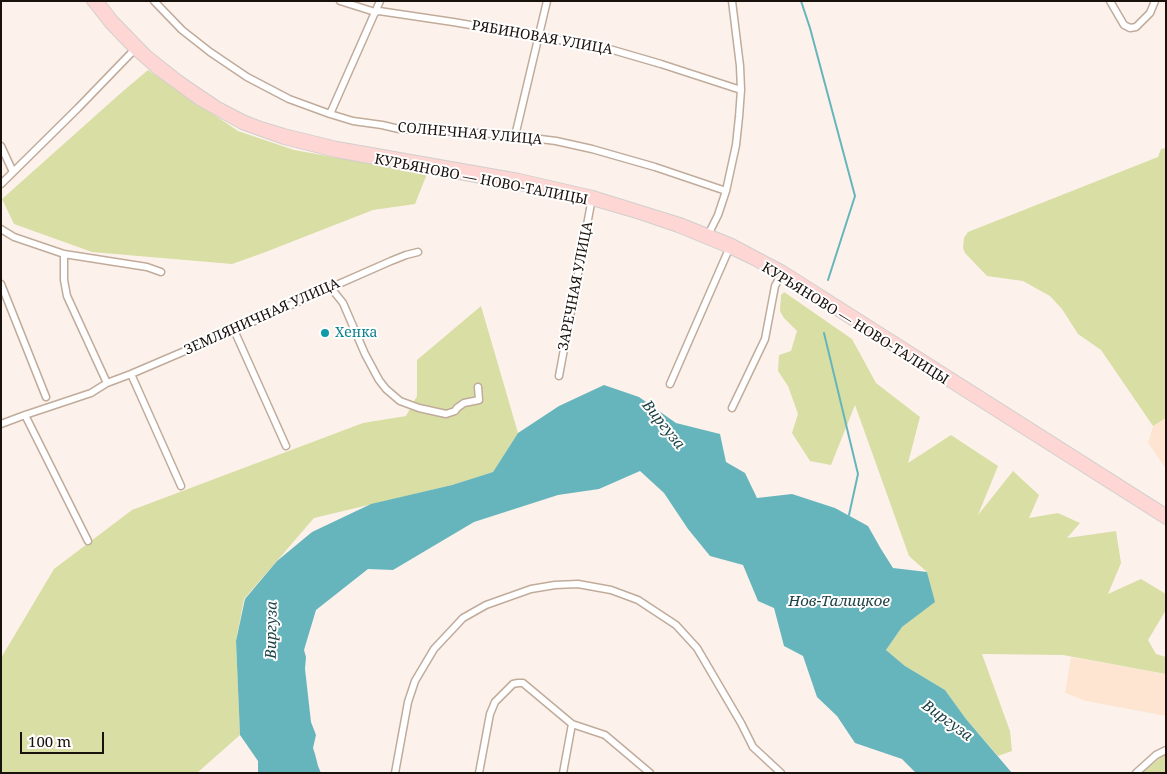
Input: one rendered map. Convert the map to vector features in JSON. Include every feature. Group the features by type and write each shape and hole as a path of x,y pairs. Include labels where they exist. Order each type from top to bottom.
{"main road":[{"name":"КУРЬЯНОВО — НОВО-ТАЛИЦЫ","path":"92,1 109,24 136,47 201,96 245,120 284,134 336,146 519,178 649,212 732,243 782,270 1166,513"},
{"name":"КУРЬЯНОВО — НОВО-ТАЛИЦЫ","path":"99,1 136,47"},
{"name":"КУРЬЯНОВО — НОВО-ТАЛИЦЫ","path":"592,198 678,228 756,262 1166,520"}],"street":[{"name":"СОЛНЕЧНАЯ УЛИЦА","path":"154,1 182,30 247,77 289,99 330,114 353,121 399,129 515,136 556,141 655,167 726,191"},
{"name":"РЯБИНОВАЯ УЛИЦА","path":"340,1 375,12 407,15 606,48 741,90"},
{"path":"330,114 380,1"},
{"path":"515,136 547,1"},
{"path":"709,233 718,215 726,191 736,144 741,90 732,1"},
{"path":"1110,1 1124,25 1130,28 1136,27 1150,13 1156,1"},
{"path":"1,184 78,108 136,47"},
{"path":"1,146 13,172"},
{"name":"ЗАРЕЧНАЯ УЛИЦА","path":"559,376 592,198"},
{"path":"1,230 14,237 64,254 147,267 162,272"},
{"path":"670,384 729,249"},
{"name":"ЗЕМЛЯНИЧНАЯ УЛИЦА","path":"1,424 91,393 107,383 391,261 418,252"},
{"path":"64,254 64,280 67,296 107,383"},
{"path":"732,408 765,339 775,286 780,277"},
{"path":"1,284 46,397"},
{"path":"331,288 342,303 379,380 400,402 446,414 455,411 464,403 479,400 478,388"},
{"path":"234,330 286,446"},
{"path":"131,374 181,486"},
{"path":"25,415 88,541"},
{"path":"396,773 408,702 415,681 434,649 463,618 486,605 531,589 578,584 611,590 638,600 676,625 697,648 753,748 781,773"},
{"path":"479,773 490,714 496,702 513,684 518,683 523,683 572,724 605,735 647,772"},
{"path":"563,773 572,724"},
{"path":"1136,773 1156,755 1166,750"}],"shaded area":[{"path":"1166,418 1166,469 1148,443 1153,426"},
{"path":"1071,657 1166,674 1166,716 1086,701 1065,693"}],"green space":[{"path":"148,70 238,131 294,150 427,174 415,204 373,210 232,264 92,252 14,224 2,199"},
{"path":"1166,148 1166,418 1153,426 1101,350 1078,334 1062,309 1050,296 1023,281 987,276 965,253 963,248 964,238 968,232 1158,157 1161,149"},
{"path":"784,292 852,339 876,383 920,417 908,463 951,435 998,466 978,515 1013,471 1039,495 1029,518 1058,513 1080,523 1067,538 1116,531 1121,563 1108,594 1141,579 1166,594 1166,610 1148,640 1156,654 1166,657 1166,674 1063,655 982,654 1010,731 1012,751 998,756 966,719 945,690 905,666 886,650 902,627 934,602 927,572 909,556 855,405 831,465 810,461 792,433 798,414 788,386 778,371 779,355 791,351 797,331 780,311 781,295"},
{"path":"481,306 518,433 493,472 452,485 314,518 244,599 236,641 240,735 197,773 1,773 1,658 54,569 132,510 363,423 406,416 417,396 417,360"},
{"path":"1166,754 1166,773 1142,773 1163,755"}],"water":[{"name":"Нов-Талицкое","path":"604,385 639,397 676,423 720,434 726,462 745,473 757,498 792,494 835,508 868,526 893,568 927,572 935,602 902,627 886,650 905,666 945,690 966,719 1012,773 916,773 902,759 855,743 837,716 817,697 803,656 784,646 774,608 758,601 743,565 710,556 688,529 664,493 640,471 599,489 558,495 474,522 393,570 368,569 316,610 304,650 311,722 316,735 313,748 321,773 258,773 258,761 240,735 236,641 245,599 277,561 312,532 371,504 452,485 493,472 518,433 559,406"}],"waterway":[{"path":"801,1 855,196 828,280"},
{"path":"824,333 858,474 849,515"}],"place":[{"name":"Хенка","path":"325,333"}],"water label":[{"name":"Виргуза","path":"663,425"},
{"name":"Виргуза","path":"272,630"},
{"name":"Виргуза","path":"947,721"}]}
